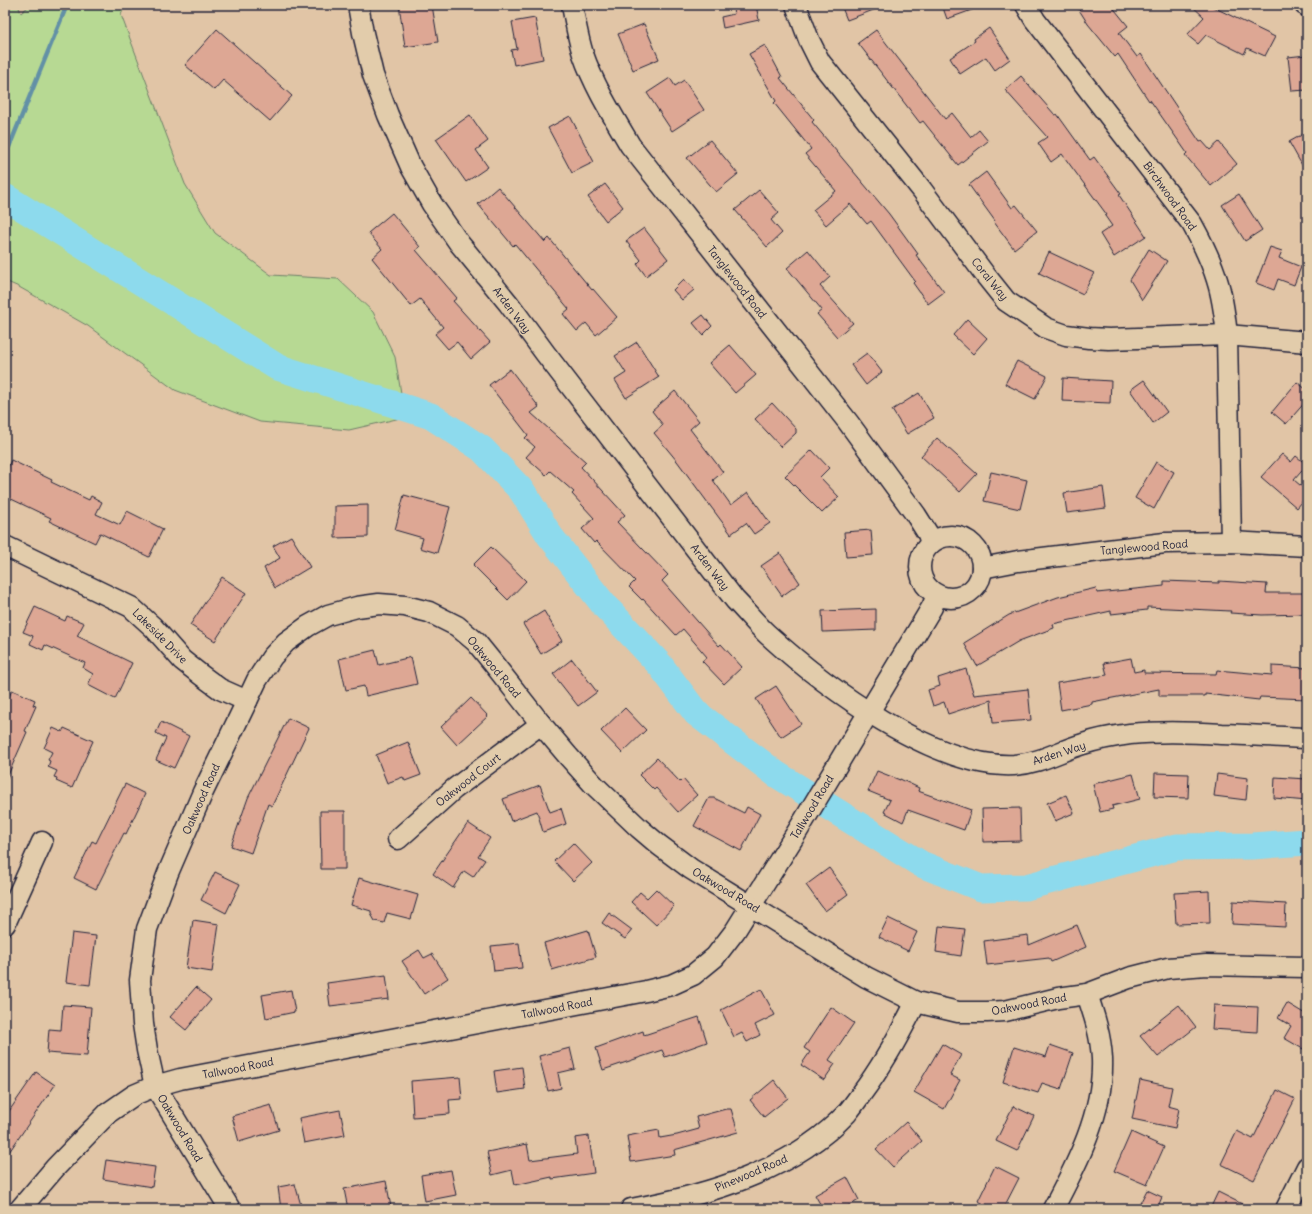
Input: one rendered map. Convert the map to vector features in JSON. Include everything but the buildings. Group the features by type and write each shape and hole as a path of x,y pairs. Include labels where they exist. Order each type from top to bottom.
{"street":[{"name":"Arden Way","path":"358,5 362,34 373,75 388,115 411,167 432,204 459,243 509,304 550,360 735,600 766,633 827,684 869,712 913,737 941,750 973,761 995,764 1014,765 1038,761 1083,744 1136,734 1170,731 1307,738"},
{"name":"Tanglewood Road","path":"572,5 576,27 584,55 603,101 630,145 848,422 916,514 928,534 931,543"},
{"name":"Coral Way","path":"796,5 809,40 820,62 922,190 1006,301 1046,328 1066,335 1088,338 1109,339 1227,335 1307,342"},
{"name":"Birchwood Road","path":"1026,5 1035,20 1192,224 1206,250 1218,281 1224,307 1227,335 1231,542"},
{"path":"950,536 960,537 969,542 976,549 982,568 980,578 975,587 967,594 958,598 947,598 937,595 928,589 922,580 920,560 924,550 931,543 940,538 950,536"},
{"name":"Tanglewood Road","path":"982,568 1018,561 1150,544 1231,542 1307,546"},
{"name":"Lakeside Drive","path":"5,546 131,607 153,627 182,660 220,689 246,701"},
{"name":"Tallwood Road","path":"20,1209 55,1168 108,1113 134,1095 155,1086 180,1079 646,992 671,985 693,975 715,957 735,931 797,832 932,607 937,595"},
{"name":"Oakwood Road","path":"230,1209 155,1086 143,1024 140,980 147,929 168,873 200,799 257,680 272,657 286,642 308,626 328,615 357,607 379,604 405,606 429,612 457,626 476,642 568,756 639,828 691,869 866,977 916,1002 958,1012 1005,1011 1058,998 1087,994 1129,978 1168,968 1206,965 1307,967"},
{"name":"Oakwood Court","path":"398,839 454,789 541,724"},
{"path":"5,924 42,842"},
{"path":"1054,1209 1082,1148 1096,1111 1100,1087 1102,1060 1098,1028 1087,994"},
{"name":"Pinewood Road","path":"631,1209 670,1202 700,1194 765,1170 798,1153 822,1136 847,1112 873,1078 890,1052 916,1002"},
{"path":"1286,1209 1307,1167"}],"green space":[{"path":"5,5 18,5 21,13 30,5 125,5 121,15 185,184 215,233 271,275 338,279 373,312 395,357 405,417 349,430 260,422 175,390 88,326 19,287 5,281"}],"waterway":[{"path":"5,151 9,147 67,5"},
{"path":"5,197 277,367 431,416 482,449 522,491 550,536 604,605 660,665 696,713 776,774 921,864 981,888 1026,887 1177,847 1252,846 1307,842"}]}
